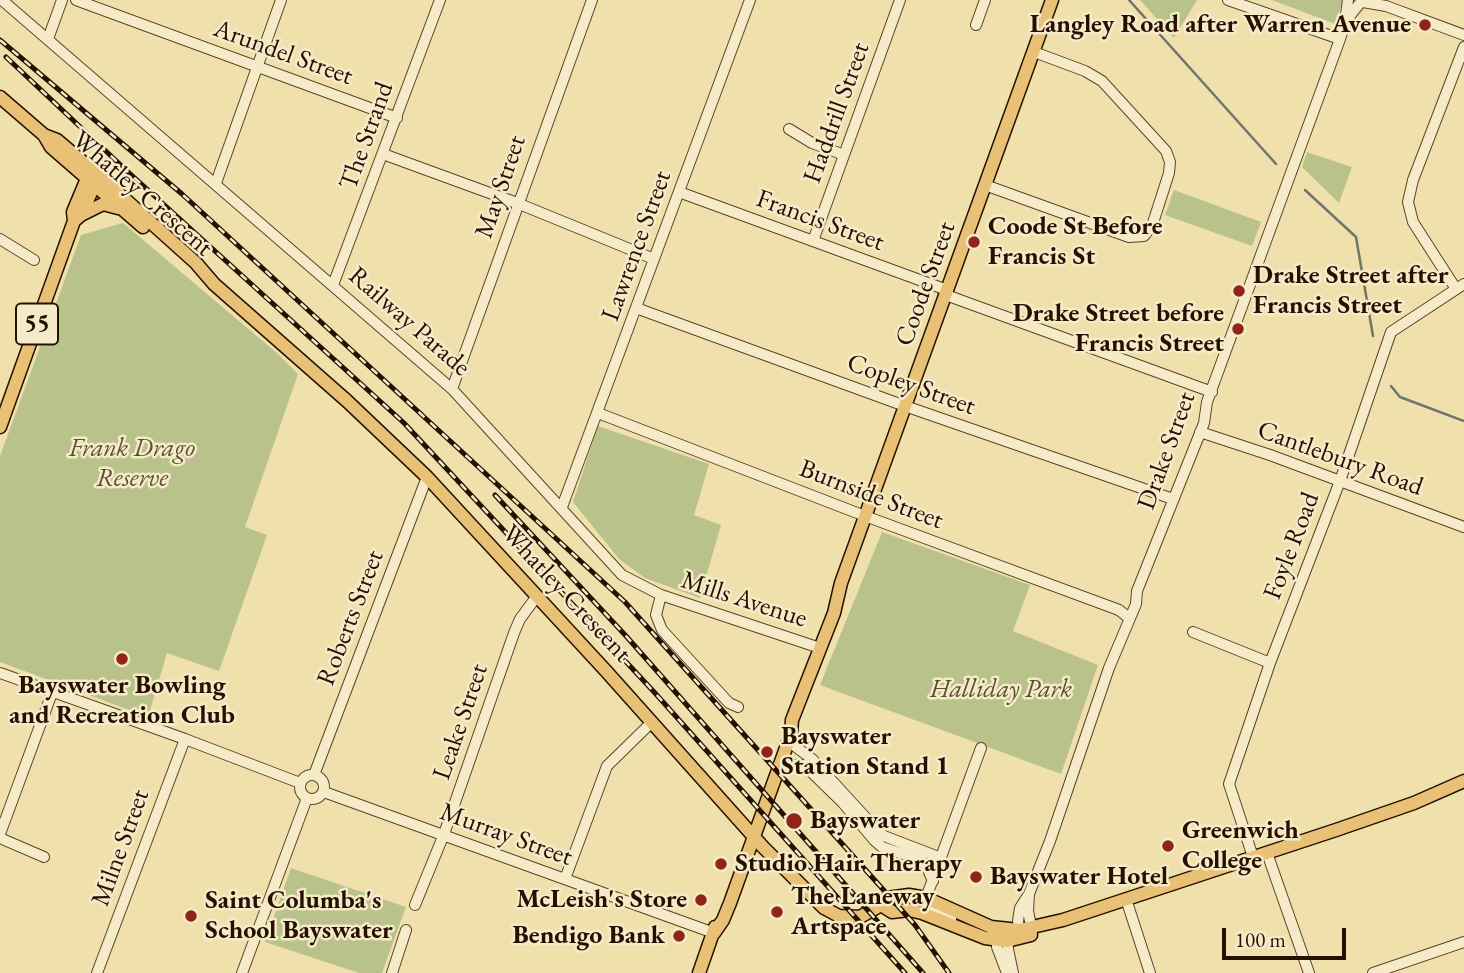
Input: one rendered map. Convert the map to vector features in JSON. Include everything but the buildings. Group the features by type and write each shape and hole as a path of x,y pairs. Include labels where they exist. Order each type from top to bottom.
{"main road":[{"name":"Coode Street","path":"714,933 716,918 740,850 751,833 791,734 792,720 807,678 816,664 834,613 841,583 1052,0"},
{"name":"Whatley Crescent","path":"0,97 44,135 57,140 124,211 196,273 214,284"},
{"name":"Whatley Crescent","path":"92,177 196,263 214,284 347,401 428,477 751,833 824,908 848,918 860,917 881,905 887,898 900,895 926,898"},
{"name":"55","path":"0,427 78,218 73,212 92,177"},
{"path":"78,218 103,204 124,211"},
{"name":"Coode Street","path":"807,678 808,661 832,596 841,583"},
{"name":"Coode Street","path":"751,833 785,726 792,720"},
{"path":"881,905 892,912 909,910 922,913 955,927 1014,934 1388,813 1464,781"},
{"path":"699,973 714,933 723,920 751,833"},
{"path":"926,898 1014,934"}],"street":[{"name":"Railway Parade","path":"2,0 452,389 622,575 661,595"},
{"path":"48,39 62,0"},
{"name":"Arundel Street","path":"76,0 397,118"},
{"path":"216,183 281,0"},
{"name":"The Strand","path":"333,285 440,0"},
{"name":"May Street","path":"452,389 592,0"},
{"name":"Lawrence Street","path":"562,507 750,0"},
{"name":"Haddrill Street","path":"813,241 900,0"},
{"path":"976,26 985,0"},
{"path":"1228,0 1340,39"},
{"path":"1357,1 1383,3 1464,35"},
{"name":"Drake Street","path":"1014,934 1018,915 1051,841 1109,668 1136,604 1137,592 1204,423 1207,402 1345,22 1357,1"},
{"path":"1460,287 1413,222 1408,202 1413,180 1464,47"},
{"path":"985,185 1129,237 1144,236 1152,226 1168,173 1170,162 1166,152 1102,81 1085,71 1034,52"},
{"path":"789,129 812,143 844,155"},
{"path":"383,154 517,203 654,259"},
{"name":"Francis Street","path":"679,192 1212,391"},
{"path":"0,239 34,260"},
{"name":"Foyle Road","path":"1253,857 1229,783 1270,663 1340,481 1391,332 1460,287"},
{"name":"Copley Street","path":"636,308 1172,499"},
{"name":"Burnside Street","path":"598,413 1119,610 1129,618"},
{"name":"Cantlebury Road","path":"1200,432 1464,527"},
{"name":"Roberts Street","path":"314,775 428,477"},
{"path":"661,595 656,615 662,630 729,703 738,707"},
{"name":"Mills Avenue","path":"661,595 814,646"},
{"name":"Leake Street","path":"415,905 444,835 517,626 537,596"},
{"path":"1193,632 1270,663"},
{"path":"0,673 300,783"},
{"path":"44,858 0,836 52,693"},
{"path":"565,879 607,766 653,722"},
{"name":"Milne Street","path":"97,973 185,739"},
{"path":"788,741 812,759 884,836 941,858"},
{"path":"955,927 952,919 927,905 926,898 981,748"},
{"path":"779,766 804,765 843,803 874,840 882,847 921,860 933,881"},
{"path":"314,775 322,779 324,792 318,798 307,798 301,792 300,783 305,777 314,775"},
{"name":"Murray Street","path":"324,792 714,933"},
{"path":"242,973 307,798"},
{"path":"1267,853 1309,973"},
{"path":"1126,899 1150,973"},
{"path":"391,973 406,930"},
{"path":"1007,973 1014,934"},
{"path":"1013,973 1014,934"},
{"path":"1373,973 1464,942"}],"green space":[{"path":"1140,0 1197,0 1174,38"},
{"path":"1272,0 1343,0 1335,24"},
{"path":"1307,152 1352,167 1339,203 1302,167"},
{"path":"1174,190 1261,222 1252,246 1165,215"},
{"name":"Frank Drago Reserve","path":"123,223 298,374 245,527 267,535 219,671 167,653 148,717 0,662 0,456 81,235"},
{"path":"598,426 709,464 694,515 721,525 700,598 645,578 620,560 573,502"},
{"name":"Halliday Park","path":"882,532 1030,585 1013,631 1098,665 1061,774 820,685"},
{"path":"291,868 406,907 382,973 359,973 265,942"}],"waterway":[{"path":"1129,0 1276,164"},
{"path":"1305,190 1356,237 1373,336"},
{"path":"1391,386 1400,397 1464,421"}],"railway":[{"path":"0,40 182,194 625,602 915,925 949,973"},
{"path":"6,57 404,423 655,693 905,973"},
{"path":"495,495 626,636 923,973"}],"place":[{"name":"Langley Road after Warren Avenue","path":"1425,25"},
{"name":"Coode St Before Francis St","path":"974,242"},
{"name":"Drake Street after Francis Street","path":"1239,291"},
{"name":"Drake Street before Francis Street","path":"1238,329"},
{"name":"Bayswater Bowling and Recreation Club","path":"122,659"},
{"name":"Bayswater Station Stand 1","path":"767,752"},
{"name":"Bayswater","path":"794,821"},
{"name":"Greenwich College","path":"1168,846"},
{"name":"Studio Hair Therapy","path":"721,864"},
{"name":"Bayswater Hotel","path":"976,877"},
{"name":"McLeish's Store","path":"701,900"},
{"name":"The Laneway Artspace","path":"777,912"},
{"name":"Saint Columba's School Bayswater","path":"191,916"},
{"name":"Bendigo Bank","path":"679,936"}]}
